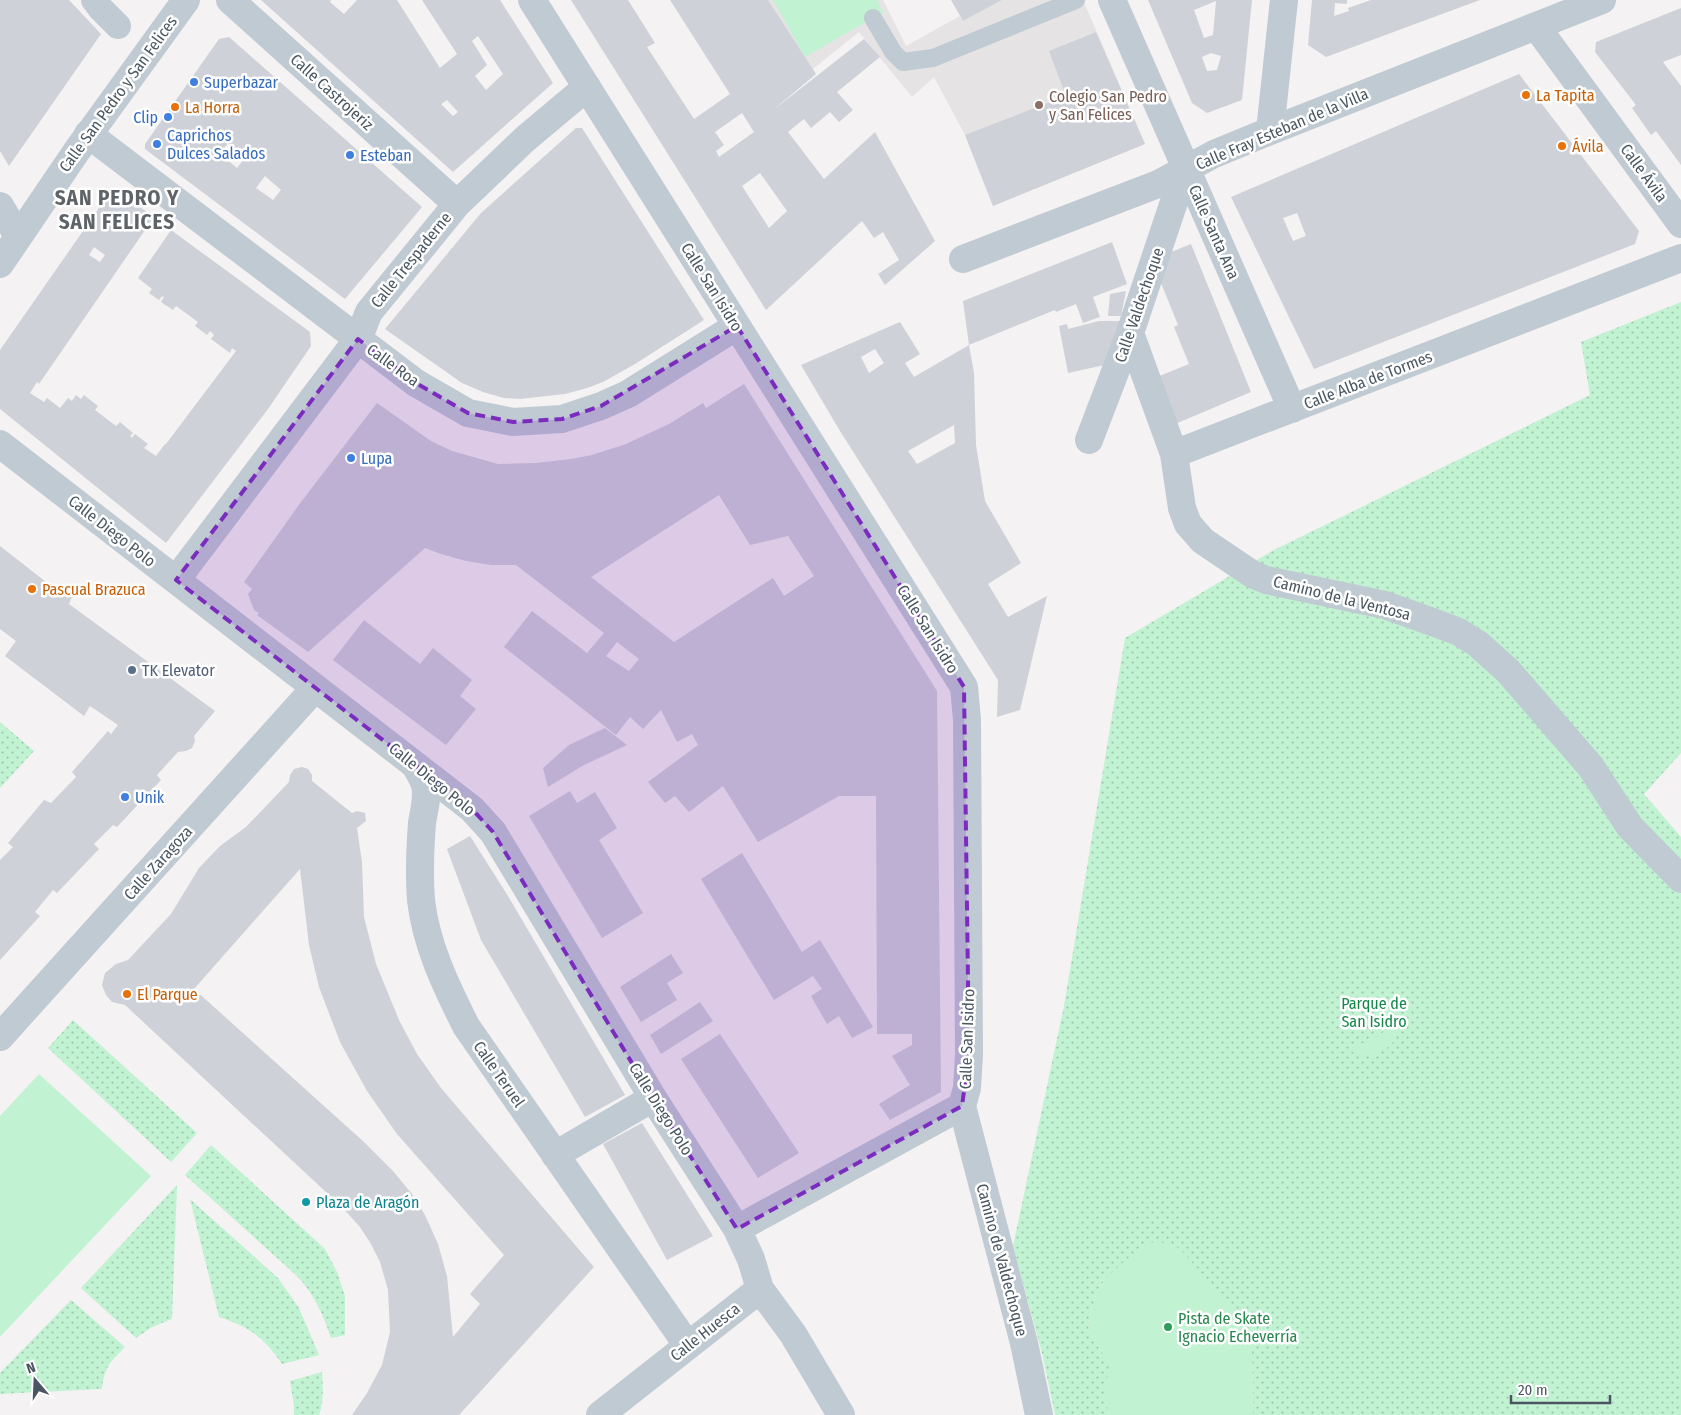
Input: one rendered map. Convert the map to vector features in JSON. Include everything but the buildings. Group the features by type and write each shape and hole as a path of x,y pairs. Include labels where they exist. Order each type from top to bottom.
{"street":[{"path":"94,0 118,26"},
{"name":"Calle San Pedro y San Felices","path":"0,264 88,134 186,0"},
{"name":"Calle Castrojeriz","path":"230,0 457,204"},
{"name":"Calle San Isidro","path":"532,0 964,687 967,720 969,1054 967,1088 962,1106 738,1229"},
{"name":"Calle Santa Ana","path":"1112,0 1292,409"},
{"path":"1270,131 1284,0"},
{"name":"Calle Fray Esteban de la Villa","path":"963,259 1158,184 1214,154 1602,0"},
{"name":"Calle Ávila","path":"1536,26 1681,224"},
{"name":"Calle Trespaderne","path":"176,580 358,339 369,312 457,204 524,139 588,87"},
{"name":"Calle Roa","path":"88,134 416,383 468,413 513,422 562,419 601,406 628,394 737,326"},
{"name":"Calle Valdechoque","path":"1089,440 1130,334 1185,169"},
{"path":"0,206 18,236"},
{"name":"Calle Alba de Tormes","path":"1174,454 1681,258"},
{"path":"1130,334 1174,454"},
{"name":"Calle Diego Polo","path":"0,444 472,809 493,832 653,1098 738,1229"},
{"name":"Camino de la Ventosa","path":"1174,454 1180,502 1188,524 1203,541 1252,574 1266,580 1385,605 1460,632 1478,644 1508,671 1591,767 1630,827 1681,879"},
{"name":"Calle Zaragoza","path":"0,1037 315,688"},
{"name":"Calle Teruel","path":"414,764 425,784 426,799 422,822 419,868 421,902 429,938 442,979 466,1026 688,1346"},
{"path":"555,1155 653,1098"},
{"name":"Camino de Valdechoque","path":"962,1106 1024,1343 1039,1415"},
{"path":"738,1229 751,1259 760,1289 793,1334 841,1415"},
{"name":"Calle Huesca","path":"600,1415 760,1289"}],"lane":[{"path":"873,18 893,52 904,62 933,58 1076,0"}],"highlighted area":[{"path":"737,326 964,687 969,1054 962,1106 737,1229 653,1098 493,832 472,809 176,580 358,339 416,383 468,413 513,422 562,419 601,406"}],"shaded area":[{"name":"Colegio San Pedro y San Felices","path":"670,0 883,0 906,46 960,16 963,21 1002,0 1083,0 1145,144 993,206 965,135 934,77 912,97 859,32 813,69"}],"green space":[{"path":"773,0 877,0 883,12 805,57"},
{"name":"Parque de San Isidro","path":"1681,302 1681,753 1644,794 1681,837 1681,1415 1253,1415 1252,1352 1241,1314 1228,1302 1144,1245 1106,1278 1097,1291 1088,1323 1090,1335 1114,1369 1105,1394 1109,1415 1055,1415 1042,1353 1013,1246 1064,1006 1125,638 1272,551 1590,395 1581,342"},
{"path":"0,722 34,751 0,788"},
{"path":"1395,1012 1400,1020 1400,1030 1387,1048 1373,1055 1366,1056 1358,1055 1349,1049 1353,1045 1375,1039 1387,1028"},
{"path":"73,1020 197,1133 171,1162 48,1048"},
{"path":"39,1074 151,1176 0,1337 0,1116"},
{"path":"211,1145 325,1249 337,1272 345,1296 345,1335 331,1338 317,1305 297,1276 185,1175"},
{"path":"177,1185 172,1319 152,1327 136,1338 81,1288"},
{"path":"190,1199 278,1278 299,1308 319,1355 282,1364 269,1347 255,1334 239,1324 219,1317"},
{"name":"Pista de Skate Ignacio Echeverría","path":"1157,1241 1179,1248 1241,1314 1248,1330 1252,1352 1253,1415 1109,1415 1105,1394 1105,1380 1114,1369 1090,1335 1088,1323 1097,1291 1106,1278 1144,1245"},
{"path":"71,1300 125,1347 109,1366 104,1376 102,1389 0,1394 0,1373"},
{"path":"322,1372 323,1388 319,1415 294,1415 290,1381"}],"place":[{"name":"Superbazar","path":"194,82"},
{"name":"La Tapita","path":"1526,95"},
{"name":"Colegio San Pedro y San Felices","path":"1039,105"},
{"name":"La Horra","path":"175,107"},
{"name":"Clip","path":"168,117"},
{"name":"Caprichos Dulces Salados","path":"157,144"},
{"name":"Ávila","path":"1562,146"},
{"name":"Esteban","path":"350,155"},
{"name":"Lupa","path":"351,458"},
{"name":"Pascual Brazuca","path":"32,589"},
{"name":"TK Elevator","path":"132,670"},
{"name":"Unik","path":"125,797"},
{"name":"El Parque","path":"127,994"},
{"name":"Plaza de Aragón","path":"306,1202"},
{"name":"Pista de Skate Ignacio Echeverría","path":"1168,1327"}],"district":[{"name":"SAN PEDRO Y SAN FELICES","path":"117,210"}]}
